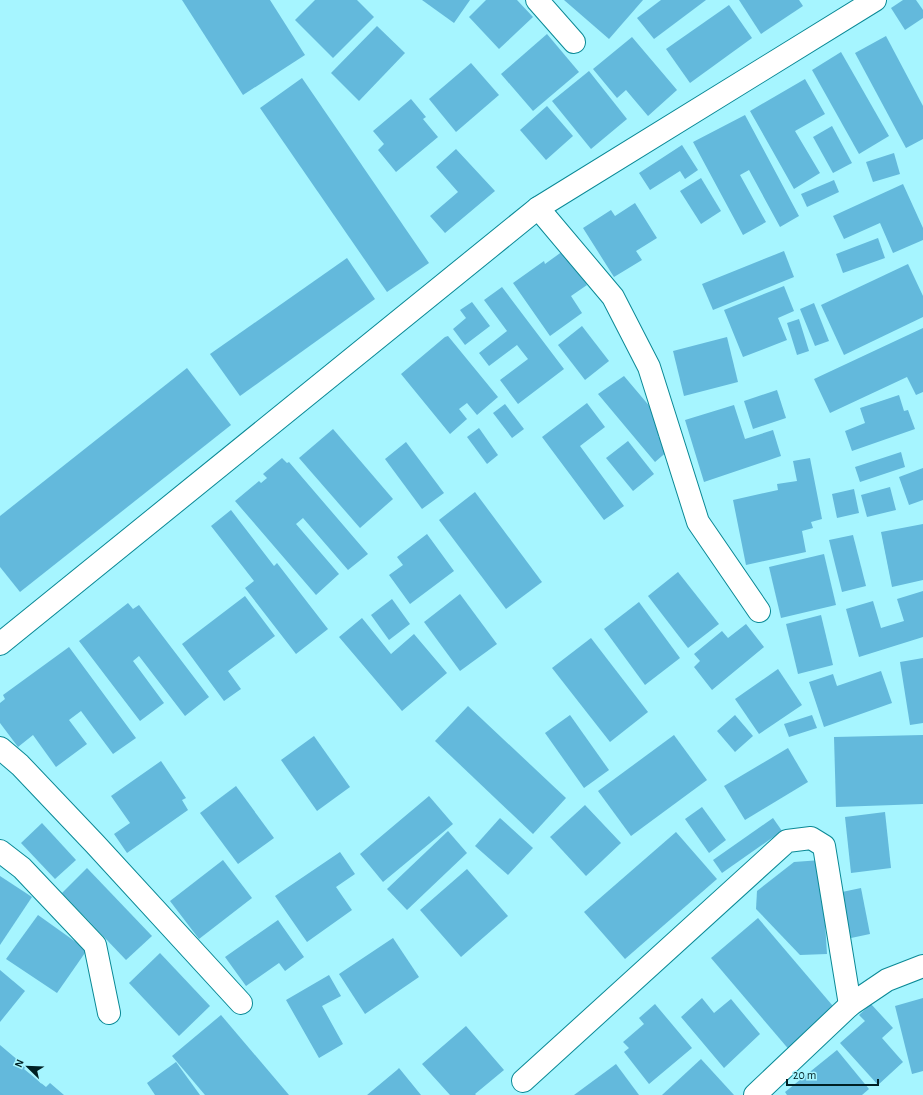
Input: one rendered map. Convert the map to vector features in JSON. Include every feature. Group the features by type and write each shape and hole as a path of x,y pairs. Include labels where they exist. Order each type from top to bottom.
{"street":[{"path":"537,0 574,42"},
{"path":"0,644 538,208 875,0"},
{"path":"538,208 613,297 649,366 698,522 759,611"},
{"path":"0,748 20,765 90,839 241,1003"},
{"path":"523,1081 787,841 811,838 824,846 850,1005"},
{"path":"0,851 22,868 95,945 109,1013"},
{"path":"755,1095 850,1005 887,980 923,966"}],"building":[{"path":"182,0 270,0 305,55 243,95"},
{"path":"315,0 357,0 374,17 333,58 295,20"},
{"path":"422,0 470,0 454,23"},
{"path":"486,0 517,0 533,17 499,49 469,17"},
{"path":"564,0 643,0 609,39"},
{"path":"661,0 706,0 654,39 637,18"},
{"path":"739,0 799,0 803,6 761,34"},
{"path":"903,0 916,0 923,10 923,18 905,30 891,8"},
{"path":"729,5 752,38 690,83 666,49"},
{"path":"377,26 405,53 359,101 331,73"},
{"path":"547,34 579,72 533,111 501,74"},
{"path":"886,36 923,106 923,139 906,148 855,53"},
{"path":"632,37 677,90 648,116 626,90 617,98 593,69"},
{"path":"841,52 889,136 859,154 812,70"},
{"path":"471,63 499,95 456,132 429,99"},
{"path":"589,71 627,119 591,149 552,101"},
{"path":"302,78 429,263 387,292 260,108"},
{"path":"805,79 825,114 795,131 820,173 794,189 750,111"},
{"path":"411,99 426,117 423,119 438,137 396,172 378,150 384,144 373,131"},
{"path":"547,106 573,136 546,160 520,130"},
{"path":"745,115 799,216 780,227 749,170 740,175 766,222 743,235 693,142"},
{"path":"832,126 852,163 833,173 813,137"},
{"path":"682,145 698,170 685,179 680,171 650,190 639,173"},
{"path":"456,149 495,191 445,233 430,216 458,192 436,167"},
{"path":"894,153 900,174 873,182 866,162"},
{"path":"701,178 721,211 701,224 680,191"},
{"path":"834,180 839,192 807,207 801,194"},
{"path":"903,184 923,228 923,240 893,253 880,223 844,239 833,216"},
{"path":"635,203 657,238 636,251 642,260 614,277 583,228 611,210 615,216"},
{"path":"878,238 885,258 843,273 836,254"},
{"path":"563,251 587,285 571,296 582,313 550,336 513,283 544,261 545,264"},
{"path":"784,251 794,277 713,310 702,284"},
{"path":"347,258 375,299 240,396 210,354"},
{"path":"908,264 923,296 923,317 844,355 821,305"},
{"path":"784,286 794,311 778,318 787,340 743,357 724,310"},
{"path":"502,287 564,369 518,404 500,380 528,359 517,345 489,366 479,353 507,331 484,300"},
{"path":"472,302 490,326 465,345 453,329 466,318 460,310"},
{"path":"814,303 829,341 815,346 800,309"},
{"path":"799,319 809,351 797,355 787,323"},
{"path":"582,326 609,361 585,380 558,345"},
{"path":"923,328 923,392 916,395 907,377 830,413 814,379"},
{"path":"448,336 498,397 477,415 467,403 459,409 467,419 450,434 401,374"},
{"path":"727,337 738,382 684,396 673,351"},
{"path":"187,368 231,425 20,592 0,567 0,516"},
{"path":"624,376 668,428 658,436 669,450 655,462 598,394"},
{"path":"777,390 786,418 753,429 744,401"},
{"path":"899,395 904,411 908,410 915,429 852,451 845,431 865,423 860,408"},
{"path":"587,403 605,427 580,446 624,506 604,520 542,437"},
{"path":"505,404 524,429 512,438 493,413"},
{"path":"734,405 745,439 773,430 781,456 704,482 685,420"},
{"path":"479,428 498,455 487,464 467,437"},
{"path":"333,429 393,499 360,528 299,458"},
{"path":"628,441 654,474 633,491 606,458"},
{"path":"406,442 444,493 422,509 385,459"},
{"path":"901,452 905,467 860,482 855,467"},
{"path":"282,458 287,463 289,462 368,554 348,570 303,518 296,524 339,574 316,595 235,501 259,481 261,483 267,478 263,474"},
{"path":"810,458 822,519 811,522 813,528 802,531 806,552 746,565 733,500 778,490 777,484 797,481 793,461"},
{"path":"923,468 923,500 909,505 899,477"},
{"path":"890,487 896,510 867,517 861,495"},
{"path":"854,489 859,513 837,518 832,494"},
{"path":"475,492 542,582 506,609 439,520"},
{"path":"231,510 274,566 277,563 328,629 296,654 245,588 254,581 211,526"},
{"path":"923,524 923,580 892,587 881,532"},
{"path":"427,534 454,571 410,604 389,575 403,565 397,557"},
{"path":"853,535 866,586 842,592 829,540"},
{"path":"824,554 836,605 781,618 769,567"},
{"path":"678,572 719,624 688,648 648,596"},
{"path":"923,591 923,637 859,657 846,609 873,601 881,628 904,621 897,599"},
{"path":"460,594 497,644 460,671 424,622"},
{"path":"245,596 275,636 228,671 241,689 224,701 182,644"},
{"path":"392,599 410,624 389,640 371,615"},
{"path":"639,602 680,658 645,685 604,629"},
{"path":"128,603 133,609 139,605 209,697 185,716 139,656 133,661 164,703 140,721 79,641"},
{"path":"821,615 833,665 798,674 786,624"},
{"path":"362,618 391,654 414,634 447,673 402,711 339,637"},
{"path":"746,624 764,647 712,690 694,667 700,661 694,654 722,631 728,638"},
{"path":"591,638 648,712 610,742 552,668"},
{"path":"69,647 136,738 113,754 81,711 69,720 87,744 56,767 33,735 18,747 0,723 0,703 5,699 3,695"},
{"path":"923,658 923,723 910,725 900,662"},
{"path":"778,669 802,705 759,734 735,699"},
{"path":"881,671 892,703 824,727 809,682 833,674 837,686"},
{"path":"468,706 566,798 533,834 435,741"},
{"path":"570,715 609,770 584,788 545,733"},
{"path":"735,715 753,736 735,752 717,731"},
{"path":"812,715 817,728 789,737 784,724"},
{"path":"674,735 707,780 631,836 598,791"},
{"path":"923,735 923,804 836,807 834,737"},
{"path":"314,736 350,787 317,811 281,760"},
{"path":"788,748 808,782 745,820 724,786"},
{"path":"161,761 186,798 182,800 188,810 127,853 114,834 130,823 111,796"},
{"path":"236,786 274,838 238,864 200,813"},
{"path":"429,796 453,824 383,882 360,854"},
{"path":"585,805 621,843 586,876 550,837"},
{"path":"702,807 726,840 709,853 685,819"},
{"path":"885,812 891,868 851,873 845,817"},
{"path":"500,818 533,848 508,875 475,846"},
{"path":"773,818 782,831 722,873 713,860"},
{"path":"42,823 76,860 55,879 21,843"},
{"path":"448,831 467,853 407,910 387,889"},
{"path":"676,832 717,879 625,959 584,912"},
{"path":"340,852 355,874 336,887 352,910 307,942 275,896"},
{"path":"223,860 252,898 199,939 170,901"},
{"path":"821,860 827,954 800,955 756,909 757,891 794,862"},
{"path":"87,868 152,936 126,960 62,893"},
{"path":"467,869 508,916 461,957 420,910"},
{"path":"0,876 32,897 0,945"},
{"path":"861,888 870,934 851,938 842,892"},
{"path":"38,915 87,950 57,993 6,959"},
{"path":"758,918 838,1012 791,1052 711,958"},
{"path":"278,920 304,957 285,971 279,963 246,986 225,957"},
{"path":"393,938 419,977 365,1014 339,974"},
{"path":"160,953 210,1006 179,1036 129,983"},
{"path":"0,970 25,991 0,1022"},
{"path":"329,975 341,996 322,1006 343,1044 319,1058 286,1000"},
{"path":"702,998 714,1013 731,999 760,1034 724,1068 681,1017"},
{"path":"923,998 923,1071 912,1074 895,1006"},
{"path":"655,1004 692,1048 649,1084 624,1052 629,1048 623,1042 644,1024 639,1018"},
{"path":"871,1004 893,1028 882,1038 903,1062 878,1085 840,1043 865,1021 859,1015"},
{"path":"221,1015 289,1095 205,1095 172,1056"},
{"path":"466,1026 504,1070 475,1094 476,1095 450,1095 422,1064"},
{"path":"0,1045 26,1067 24,1069 46,1087 50,1083 64,1095 0,1095"},
{"path":"837,1050 869,1089 862,1095 787,1095 785,1092"},
{"path":"701,1059 734,1095 662,1095"},
{"path":"176,1062 200,1095 155,1095 147,1083"},
{"path":"616,1064 639,1095 574,1095"},
{"path":"399,1068 421,1095 367,1095 397,1070"}]}
